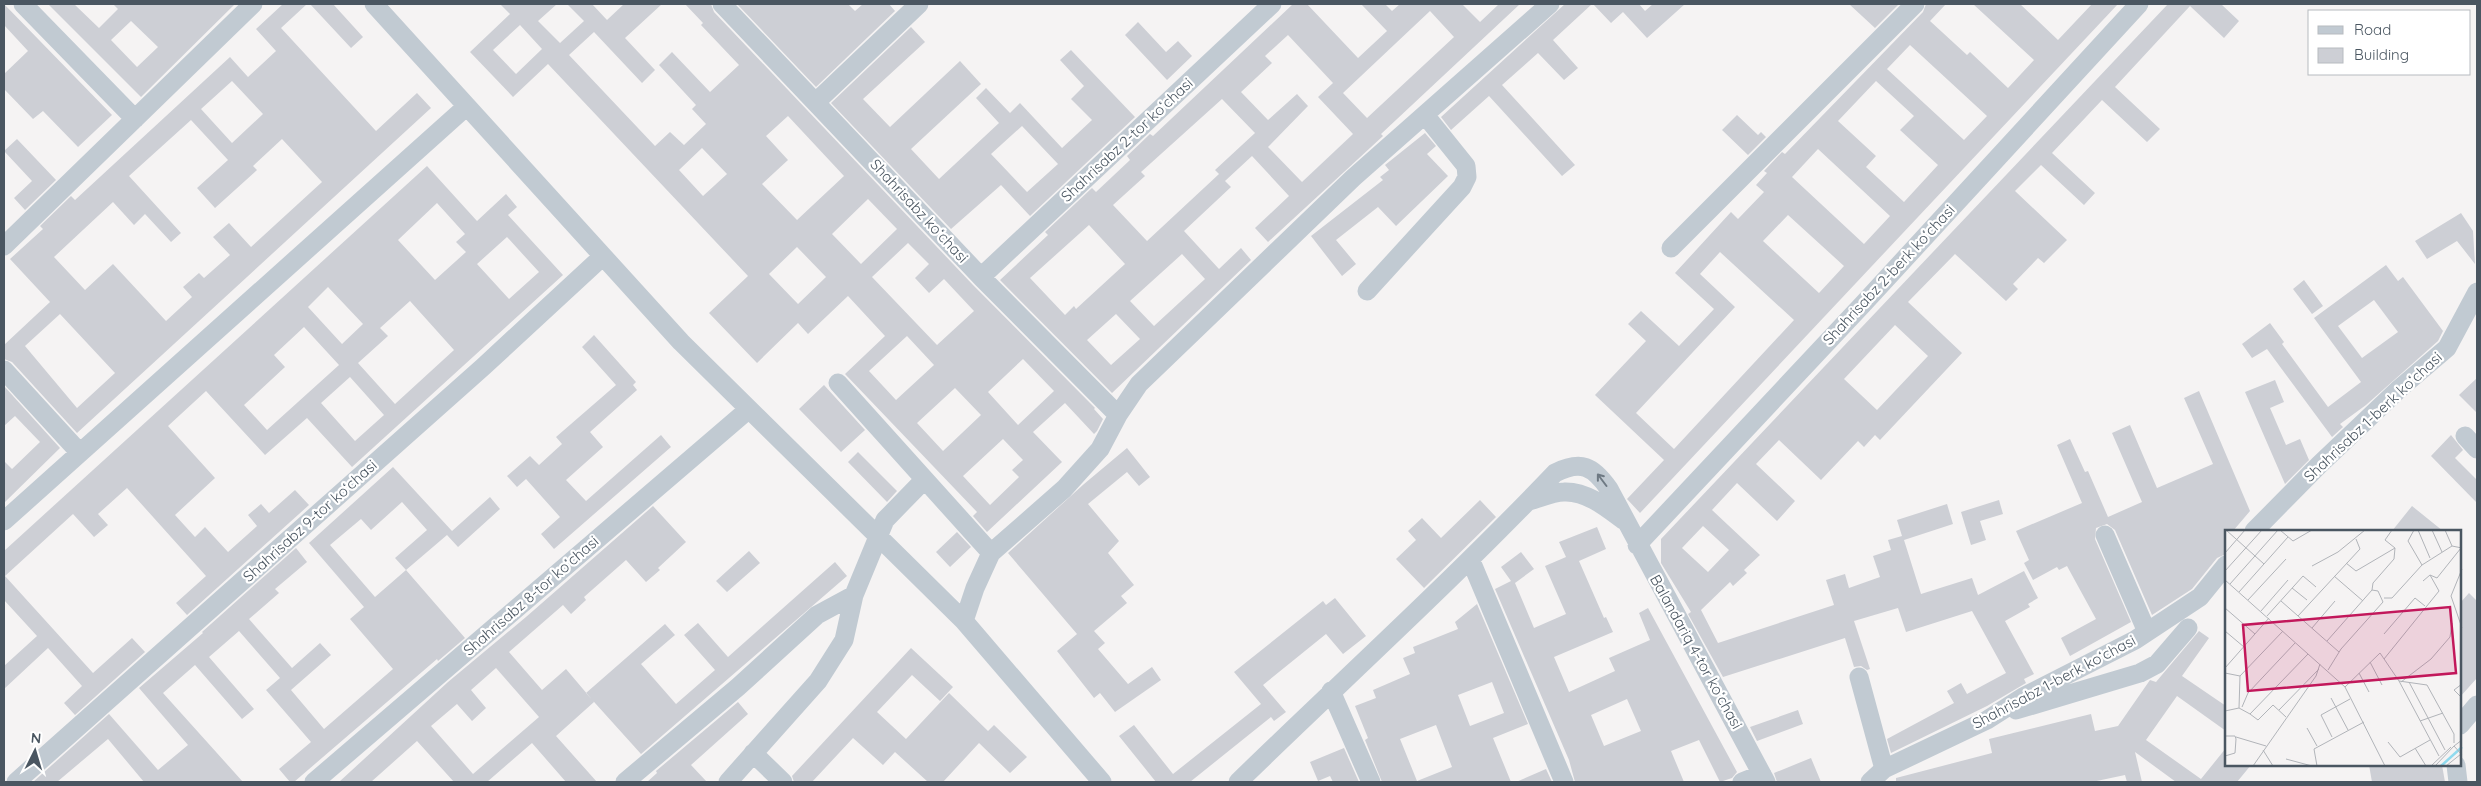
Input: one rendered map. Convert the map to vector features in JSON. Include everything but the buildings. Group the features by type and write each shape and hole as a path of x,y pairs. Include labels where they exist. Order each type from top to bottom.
{"street":[{"path":"23,4 135,119"},
{"path":"4,246 253,4"},
{"path":"374,4 680,342 964,621 1102,782"},
{"name":"Shahrisabz koʻchasi","path":"722,4 981,276 1118,416"},
{"path":"816,102 918,4"},
{"name":"Shahrisabz 2-tor koʻchasi","path":"981,276 1272,4"},
{"path":"964,621 975,588 991,553 1064,489 1100,449 1118,416 1139,384 1353,178 1550,4"},
{"path":"1671,248 1915,4"},
{"name":"Shahrisabz 2-berk koʻchasi","path":"1637,545 1864,303 2139,4"},
{"path":"4,521 467,106"},
{"path":"1368,291 1462,187 1467,177 1466,166 1425,115"},
{"name":"Shahrisabz 9-tor koʻchasi","path":"16,782 484,368 602,257"},
{"name":"Shahrisabz 1-berk koʻchasi","path":"2255,530 2319,465 2399,389 2447,348 2477,292"},
{"path":"4,370 80,453"},
{"path":"838,384 991,553"},
{"name":"Shahrisabz 8-tor koʻchasi","path":"314,782 749,409"},
{"name":"Balandariq 4-tor koʻchasi","path":"1238,782 1331,691 1471,561 1555,474 1570,466 1581,466 1598,473 1764,778"},
{"path":"728,782 818,681 844,640 854,596 880,537 885,520 924,480"},
{"name":"Balandariq 4-tor koʻchasi","path":"1529,501 1563,492 1582,495 1604,505 1626,522"},
{"path":"2104,535 2147,632"},
{"path":"1471,561 1564,782"},
{"name":"Shahrisabz 1-berk koʻchasi","path":"1870,782 1884,769 1986,720 2023,697 2147,632 2200,597 2225,566"},
{"path":"625,782 738,687 817,615 854,596"},
{"path":"1986,720 2140,673 2157,664 2188,628"},
{"path":"1860,678 1884,769"},
{"path":"1331,691 1371,782"},
{"path":"2461,724 2477,705"},
{"path":"753,753 783,782"},
{"path":"2456,766 2458,782"},
{"path":"1742,782 1764,778"}]}
